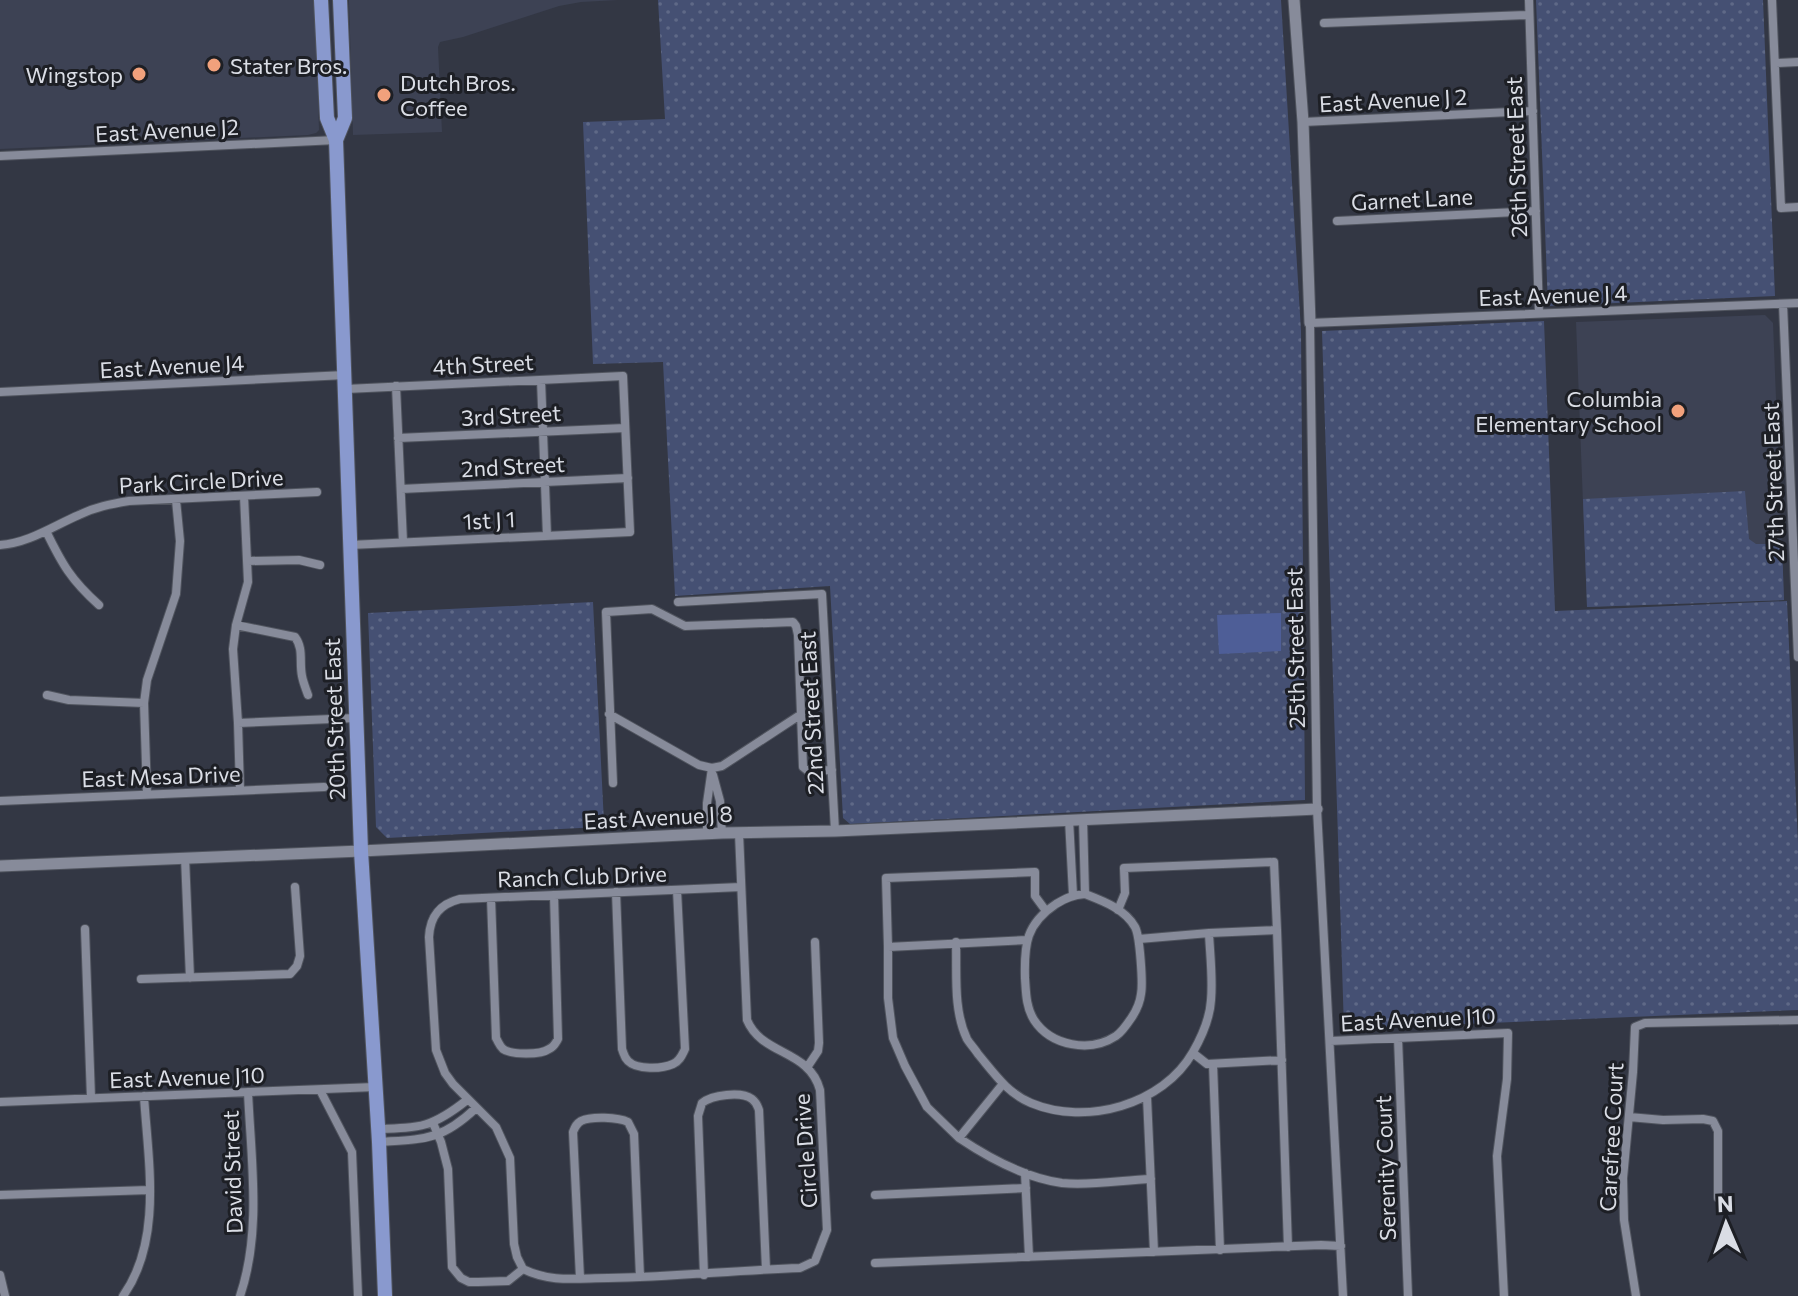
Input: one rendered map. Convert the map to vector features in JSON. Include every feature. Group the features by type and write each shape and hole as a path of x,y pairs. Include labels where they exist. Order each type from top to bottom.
{"main road":[{"name":"20th Street East","path":"321,0 327,118 336,140 361,851 379,1136 385,1296"},
{"name":"20th Street East","path":"336,140 345,118 340,0"},
{"path":"324,43 334,52 337,89 345,99"}],"street":[{"name":"25th Street East","path":"1294,0 1303,122 1310,323 1317,809 1343,1296"},
{"name":"26th Street East","path":"1529,0 1539,313"},
{"path":"1772,0 1781,208 1798,207"},
{"path":"1324,23 1529,15"},
{"path":"1776,63 1798,62"},
{"name":"East Avenue J 2","path":"1303,122 1533,111"},
{"name":"East Avenue J2","path":"0,156 336,140"},
{"name":"Garnet Lane","path":"1337,221 1536,211"},
{"name":"East Avenue J 4","path":"1310,323 1798,303"},
{"name":"27th Street East","path":"1783,304 1798,657"},
{"name":"4th Street","path":"345,382 396,386 623,376 625,428"},
{"path":"541,380 547,536"},
{"name":"East Avenue J4","path":"0,392 345,382"},
{"path":"396,386 403,542"},
{"path":"625,428 628,478"},
{"name":"3rd Street","path":"398,438 625,428"},
{"name":"1st J 1","path":"350,545 630,532 628,478"},
{"name":"2nd Street","path":"401,489 628,478"},
{"name":"Park Circle Drive","path":"0,545 27,539 105,505 129,501 317,492"},
{"path":"240,790 233,649 248,582 244,496"},
{"path":"147,794 144,703 147,680 176,594 180,541 176,500"},
{"path":"46,531 77,585 99,605"},
{"path":"248,561 299,560 320,565"},
{"name":"22nd Street East","path":"678,602 822,594 835,831"},
{"path":"613,783 606,612 652,609 685,626 793,622 798,635 803,767 808,771 832,770"},
{"path":"236,625 295,637 301,650 301,673 308,695"},
{"path":"47,695 69,700 144,703"},
{"path":"609,714 699,765 712,768 722,766 800,715"},
{"path":"238,723 356,718"},
{"path":"712,768 720,801 722,833"},
{"path":"707,834 712,768"},
{"name":"East Mesa Drive","path":"0,801 324,787"},
{"name":"East Avenue J 8","path":"0,866 1317,809"},
{"path":"1069,819 1073,895"},
{"path":"1083,819 1085,894"},
{"name":"Circle Drive","path":"739,833 747,1020 757,1037 808,1066 817,1079 821,1095 827,1230 815,1261 800,1268 766,1269"},
{"path":"185,857 190,978"},
{"path":"1118,910 1125,893 1124,868 1274,862 1288,1247"},
{"path":"1046,911 1035,896 1035,872 886,878 888,998 895,1043 927,1107 959,1138 984,1155 1025,1173 1062,1183 1151,1179"},
{"path":"141,979 290,974 300,956 295,887"},
{"name":"Ranch Club Drive","path":"467,1100 445,1073 436,1050 429,937 432,919 437,911 460,899 741,887"},
{"path":"616,892 623,1054 636,1066 666,1066 680,1058 685,1044 677,890"},
{"path":"1085,894 1108,903 1135,927 1139,939 1141,994 1135,1014 1117,1035 1094,1045 1075,1046 1043,1031 1026,1001 1024,959 1034,923 1046,911 1073,895 1085,894"},
{"path":"491,898 496,1038 505,1050 516,1053 546,1051 558,1039 554,895"},
{"path":"85,929 91,1098"},
{"path":"1139,939 1277,930"},
{"path":"956,942 958,1008 967,1039 1002,1085 1031,1103 1060,1111 1102,1112 1147,1097 1173,1077 1193,1053 1211,1002 1209,933"},
{"path":"888,947 1027,940"},
{"path":"808,1066 818,1051 819,1043 815,942"},
{"name":"Carefree Court","path":"1636,1296 1624,1220 1623,1178 1635,1027 1645,1023 1798,1020"},
{"name":"East Avenue J10","path":"1330,1041 1508,1033 1507,1079 1497,1156 1504,1296"},
{"name":"Serenity Court","path":"1398,1038 1408,1296"},
{"path":"1193,1053 1207,1064 1282,1060"},
{"path":"1213,1064 1220,1250"},
{"path":"959,1138 1002,1085"},
{"name":"East Avenue J10","path":"0,1102 375,1087"},
{"path":"320,1090 352,1152 358,1296"},
{"name":"David Street","path":"240,1296 252,1249 248,1092"},
{"path":"123,1296 141,1260 149,1229 144,1096"},
{"path":"379,1136 433,1123 467,1100 496,1127 510,1158 517,1257 523,1269 538,1276 640,1277 704,1275 766,1269 759,1110 748,1097 714,1097 702,1103 699,1109 704,1275"},
{"path":"1147,1097 1154,1252"},
{"path":"379,1136 427,1139 449,1129 476,1108"},
{"path":"1629,1117 1713,1121 1718,1131 1718,1198"},
{"path":"580,1278 573,1132 578,1123 585,1120 616,1118 628,1122 634,1134 640,1277"},
{"path":"433,1123 448,1169 452,1267 469,1282 508,1281 523,1269"},
{"path":"1025,1173 1029,1257"},
{"path":"875,1195 1026,1188"},
{"path":"0,1195 149,1190"},
{"path":"875,1263 1341,1246"},
{"path":"0,1275 5,1296"}],"shaded area":[{"path":"0,0 315,0 319,130 308,135 0,149"},
{"path":"349,0 618,0 559,6 440,42 442,132 353,135"},
{"path":"658,0 1281,0 1301,331 1305,800 850,824 843,818 830,586 675,596 663,362 593,364 583,122 665,119"},
{"path":"1536,0 1763,0 1775,296 1548,306"},
{"name":"Columbia Elementary School","path":"1765,315 1773,323 1784,600 1587,607 1576,322"},
{"path":"1544,321 1555,611 1787,601 1798,843 1798,1010 1344,1029 1322,331"},
{"path":"1745,491 1749,539 1756,544 1782,544 1784,600 1587,607 1583,499"},
{"path":"593,602 604,823 599,827 387,838 376,827 368,613"},
{"path":"1281,613 1281,651 1219,654 1217,615"}],"place":[{"name":"Stater Bros.","path":"214,65"},
{"name":"Wingstop","path":"139,74"},
{"name":"Dutch Bros. Coffee","path":"384,95"},
{"name":"Columbia Elementary School","path":"1678,411"}]}
